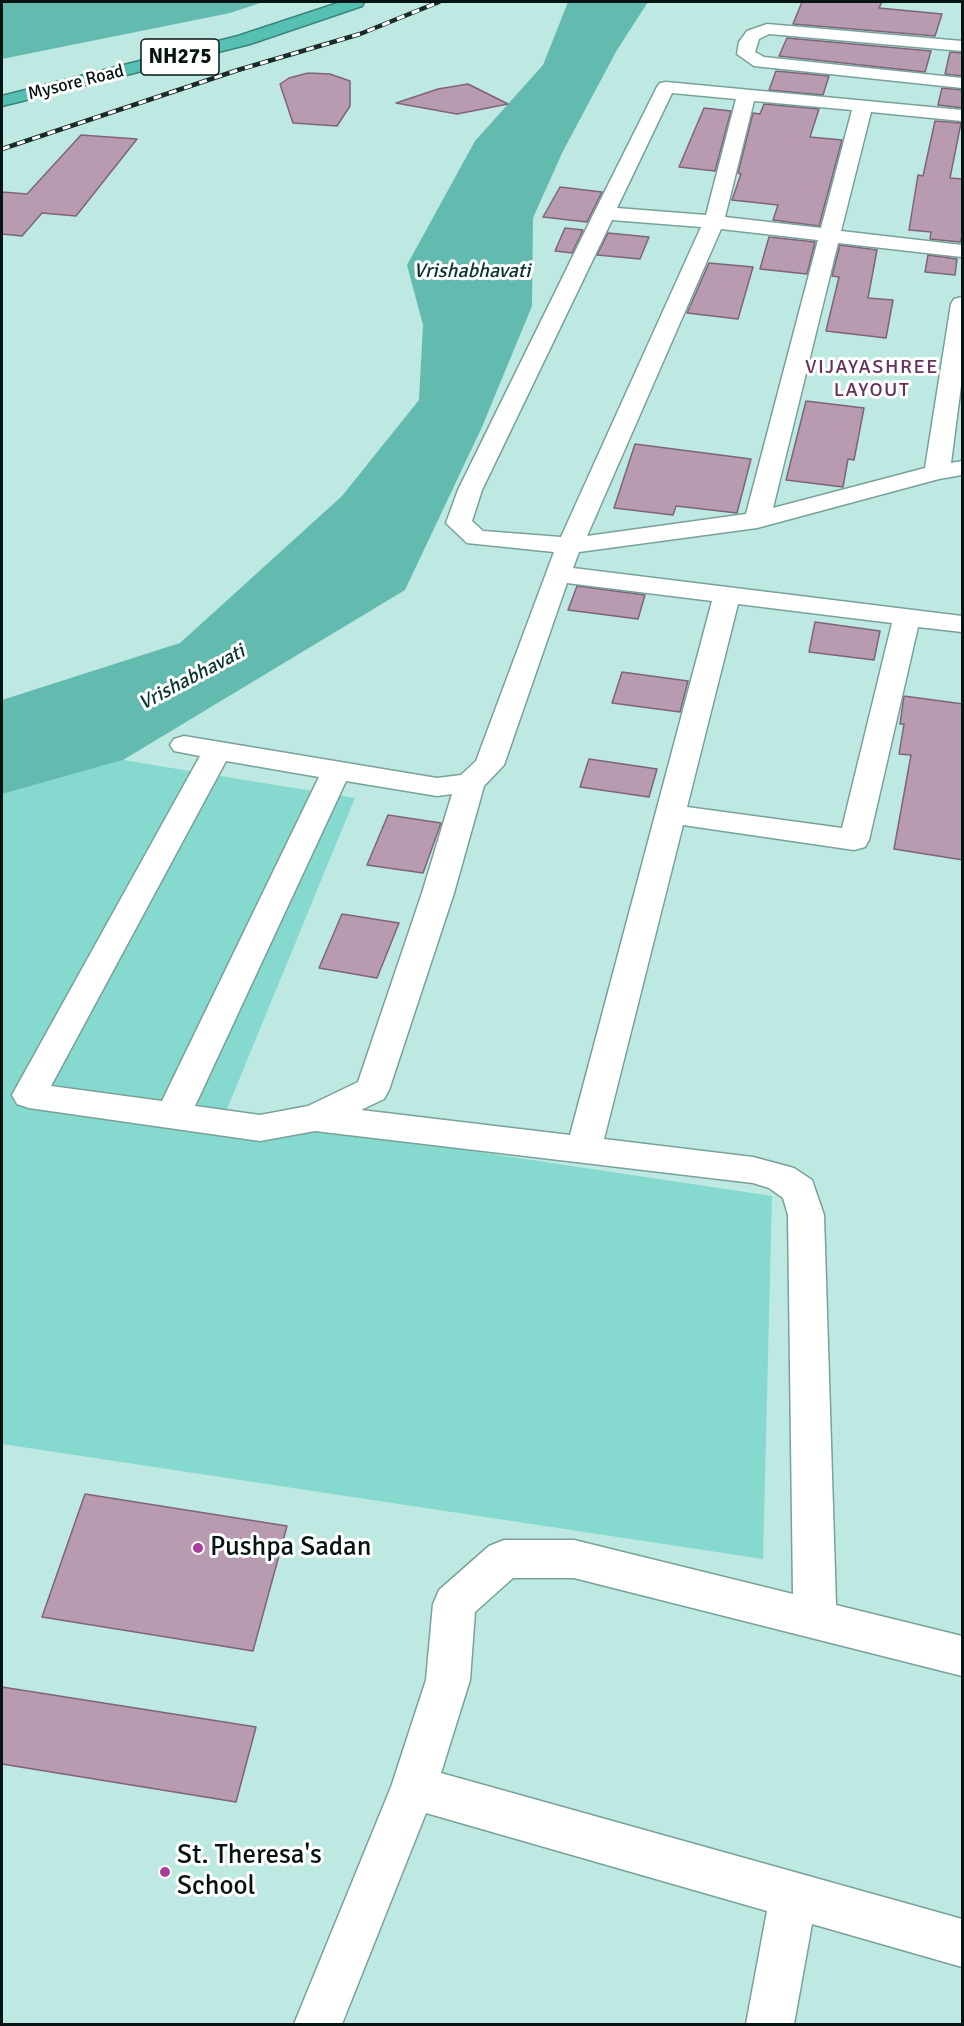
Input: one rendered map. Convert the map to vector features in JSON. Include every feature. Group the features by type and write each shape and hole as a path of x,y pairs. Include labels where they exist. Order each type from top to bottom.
{"highway":[{"name":"NH275","path":"2,89 173,47 304,2"},
{"name":"Mysore Road","path":"2,101 244,40 356,2"}],"street":[{"path":"963,46 767,29 753,34 748,42 746,54 759,62 963,83"},
{"path":"963,115 666,87 470,490 459,523 476,537 571,546 757,520 937,472 963,468"},
{"path":"217,751 29,1095 260,1128 315,1118 372,1090 441,883 470,783 489,765 557,574 714,222 747,94"},
{"path":"757,520 863,105"},
{"path":"604,213 714,222 963,251"},
{"path":"937,472 963,304"},
{"path":"557,574 963,624"},
{"path":"584,1150 727,595"},
{"path":"671,814 854,840 907,617"},
{"path":"184,745 437,787 470,783"},
{"path":"173,1115 337,771"},
{"path":"315,1118 753,1170 781,1178 799,1190 806,1215 815,1620"},
{"path":"318,2025 414,1787 448,1680 454,1604 504,1559 574,1559 963,1656"},
{"path":"414,1787 963,1943"},
{"path":"770,2025 794,1895"}],"shaded area":[{"path":"123,760 355,798 225,1114 772,1196 763,1559 2,1444 2,794"}],"water":[{"path":"2,2 263,2 230,13 2,59"},
{"name":"Vrishabhavati","path":"568,2 648,2 617,50 563,151 533,218 532,306 482,427 405,590 123,760 2,794 2,700 180,643 342,496 419,400 423,325 407,265 475,141 543,65"}],"building":[{"path":"802,2 882,2 879,8 942,14 935,36 793,24"},
{"path":"787,38 931,51 925,72 779,56"},
{"path":"950,52 963,53 963,76 945,74"},
{"path":"776,71 829,76 823,95 769,90"},
{"path":"308,73 330,74 350,81 350,106 337,126 293,123 280,84 289,78"},
{"path":"468,84 508,104 457,114 396,103 438,89"},
{"path":"942,88 963,90 963,108 938,105"},
{"path":"764,104 819,109 810,137 842,140 819,226 773,220 778,205 732,200 741,174 738,173 753,113 760,114"},
{"path":"704,108 731,111 715,171 679,167"},
{"path":"935,121 961,123 950,178 963,179 963,235 960,242 930,239 931,232 909,230 918,175 923,176"},
{"path":"81,135 137,139 76,216 42,213 22,236 2,234 2,192 27,194"},
{"path":"560,187 602,192 587,222 543,217"},
{"path":"565,228 583,230 572,253 555,251"},
{"path":"608,233 649,237 640,259 597,255"},
{"path":"769,237 815,242 807,274 760,269"},
{"path":"840,245 877,250 868,298 893,300 886,338 826,331 839,277 832,276"},
{"path":"928,255 957,259 955,275 925,272"},
{"path":"709,263 753,267 738,319 687,313"},
{"path":"806,401 864,408 854,460 848,459 843,487 786,480"},
{"path":"635,444 751,459 737,513 676,506 673,515 614,508"},
{"path":"577,586 645,595 638,619 568,610"},
{"path":"815,622 880,631 874,660 809,652"},
{"path":"622,672 688,681 680,712 612,703"},
{"path":"904,696 963,704 963,860 894,849 911,755 899,754 904,724 900,724"},
{"path":"589,759 657,769 649,797 580,787"},
{"path":"388,815 441,823 423,873 367,865"},
{"path":"342,914 399,923 377,978 319,968"},
{"path":"85,1494 287,1526 253,1651 42,1617"},
{"path":"2,1687 256,1727 236,1802 2,1764"}],"railway":[{"path":"2,149 238,70 360,34 439,2"}],"place":[{"name":"Pushpa Sadan","path":"198,1548"},
{"name":"St. Theresa's School","path":"165,1872"}],"district":[{"name":"VIJAYASHREE LAYOUT","path":"872,380"}]}
